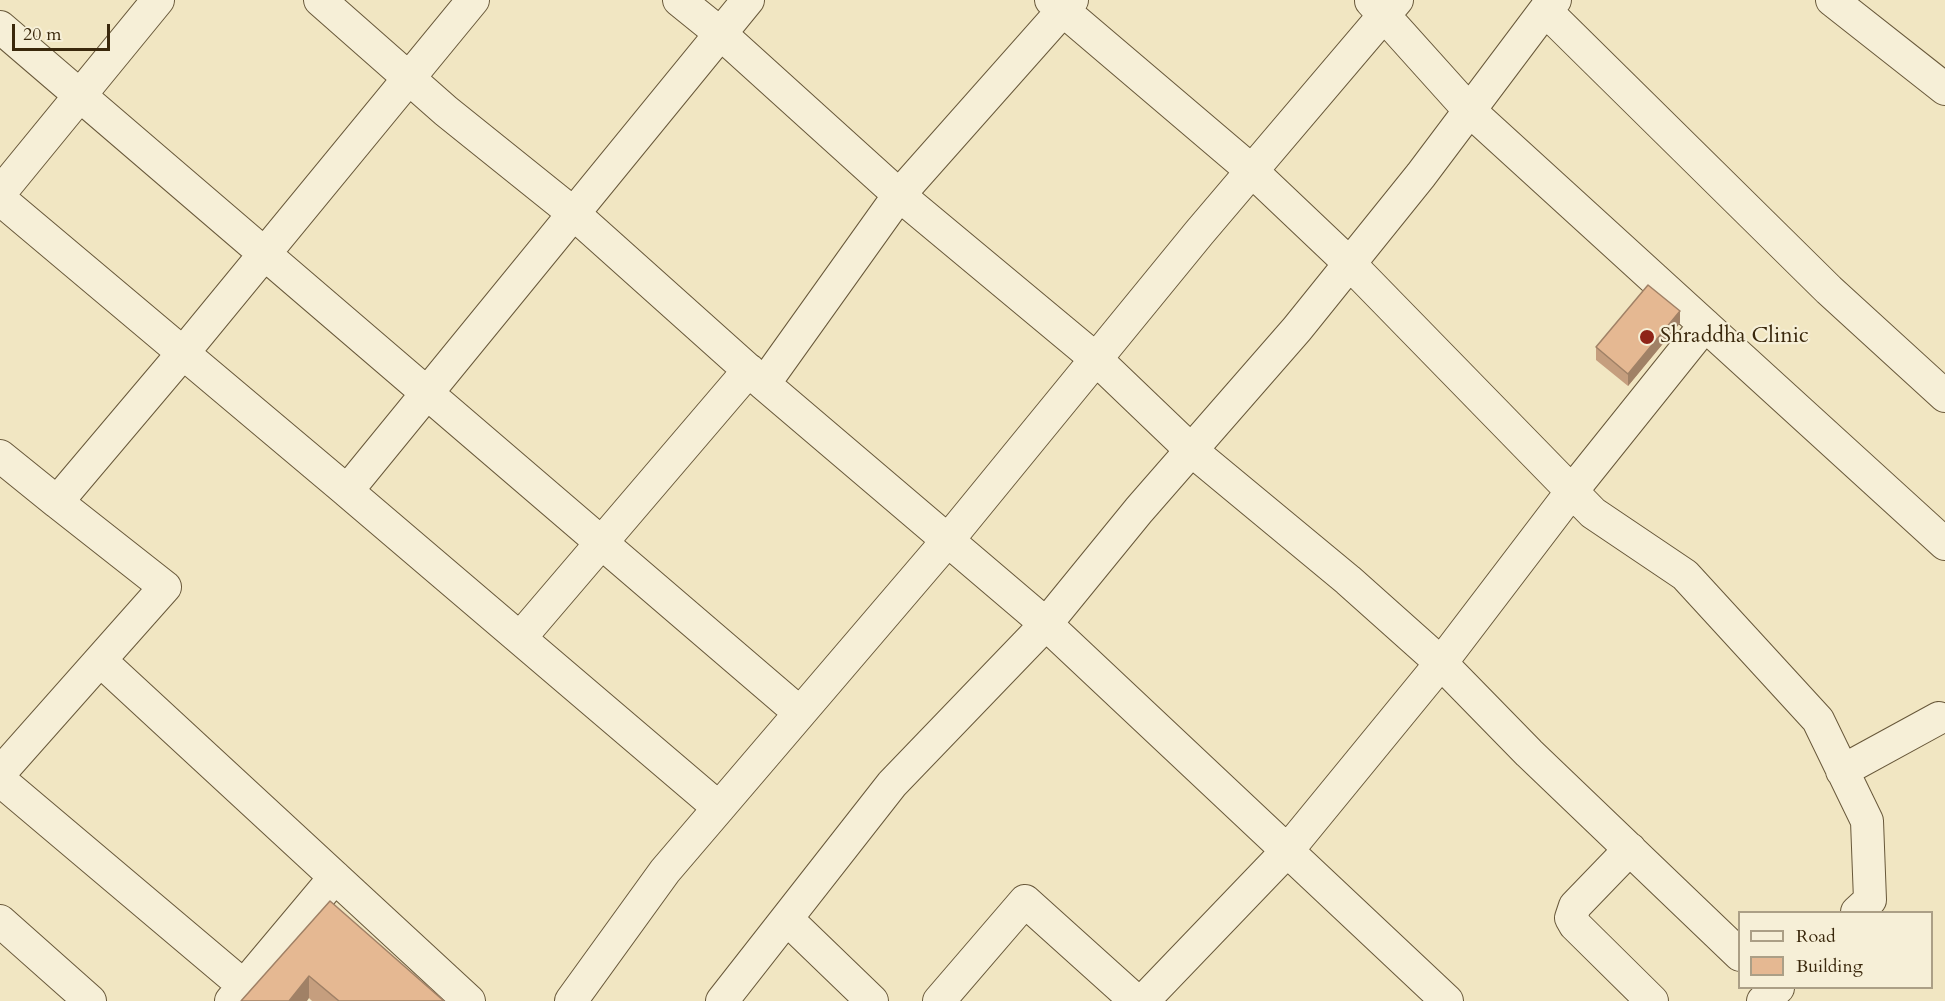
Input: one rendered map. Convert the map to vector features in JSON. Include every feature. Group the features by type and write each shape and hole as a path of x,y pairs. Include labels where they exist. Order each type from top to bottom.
{"street":[{"path":"0,193 158,0"},
{"path":"320,0 408,78 573,213 757,377 1046,624 1447,1001"},
{"path":"57,502 183,353 473,0"},
{"path":"679,0 721,34 899,195 1096,359 1191,450 1348,580 1442,663 1529,753 1738,953"},
{"path":"347,491 748,0"},
{"path":"1832,0 1945,89"},
{"path":"520,638 602,543 757,377 899,195 1062,4 1252,171 1350,263 1593,513 1685,575 1818,720 1867,821 1870,900 1858,911"},
{"path":"571,1001 665,871 948,540 1252,171 1384,5 1469,110 1945,544"},
{"path":"722,1001 892,784 1046,624 1191,450 1297,329 1550,5 1829,290 1945,396"},
{"path":"0,27 800,713"},
{"path":"0,199 719,808"},
{"path":"1143,1001 1287,850 1442,663 1572,491 1705,325"},
{"path":"0,456 165,587 102,661 3,765 237,994 335,877"},
{"path":"102,661 469,1001"},
{"path":"1842,771 1943,721"},
{"path":"1630,849 1575,906 1571,918 1575,925 1652,1001"},
{"path":"939,1001 1025,901 1136,1001"},
{"path":"787,919 872,1001"},
{"path":"0,921 90,1001"}],"building":[{"path":"1648,285 1680,311 1628,374 1596,347"},
{"path":"330,901 444,1001 339,1001 309,976 289,1001 241,1001"}],"place":[{"name":"Shraddha Clinic","path":"1647,337"}]}
